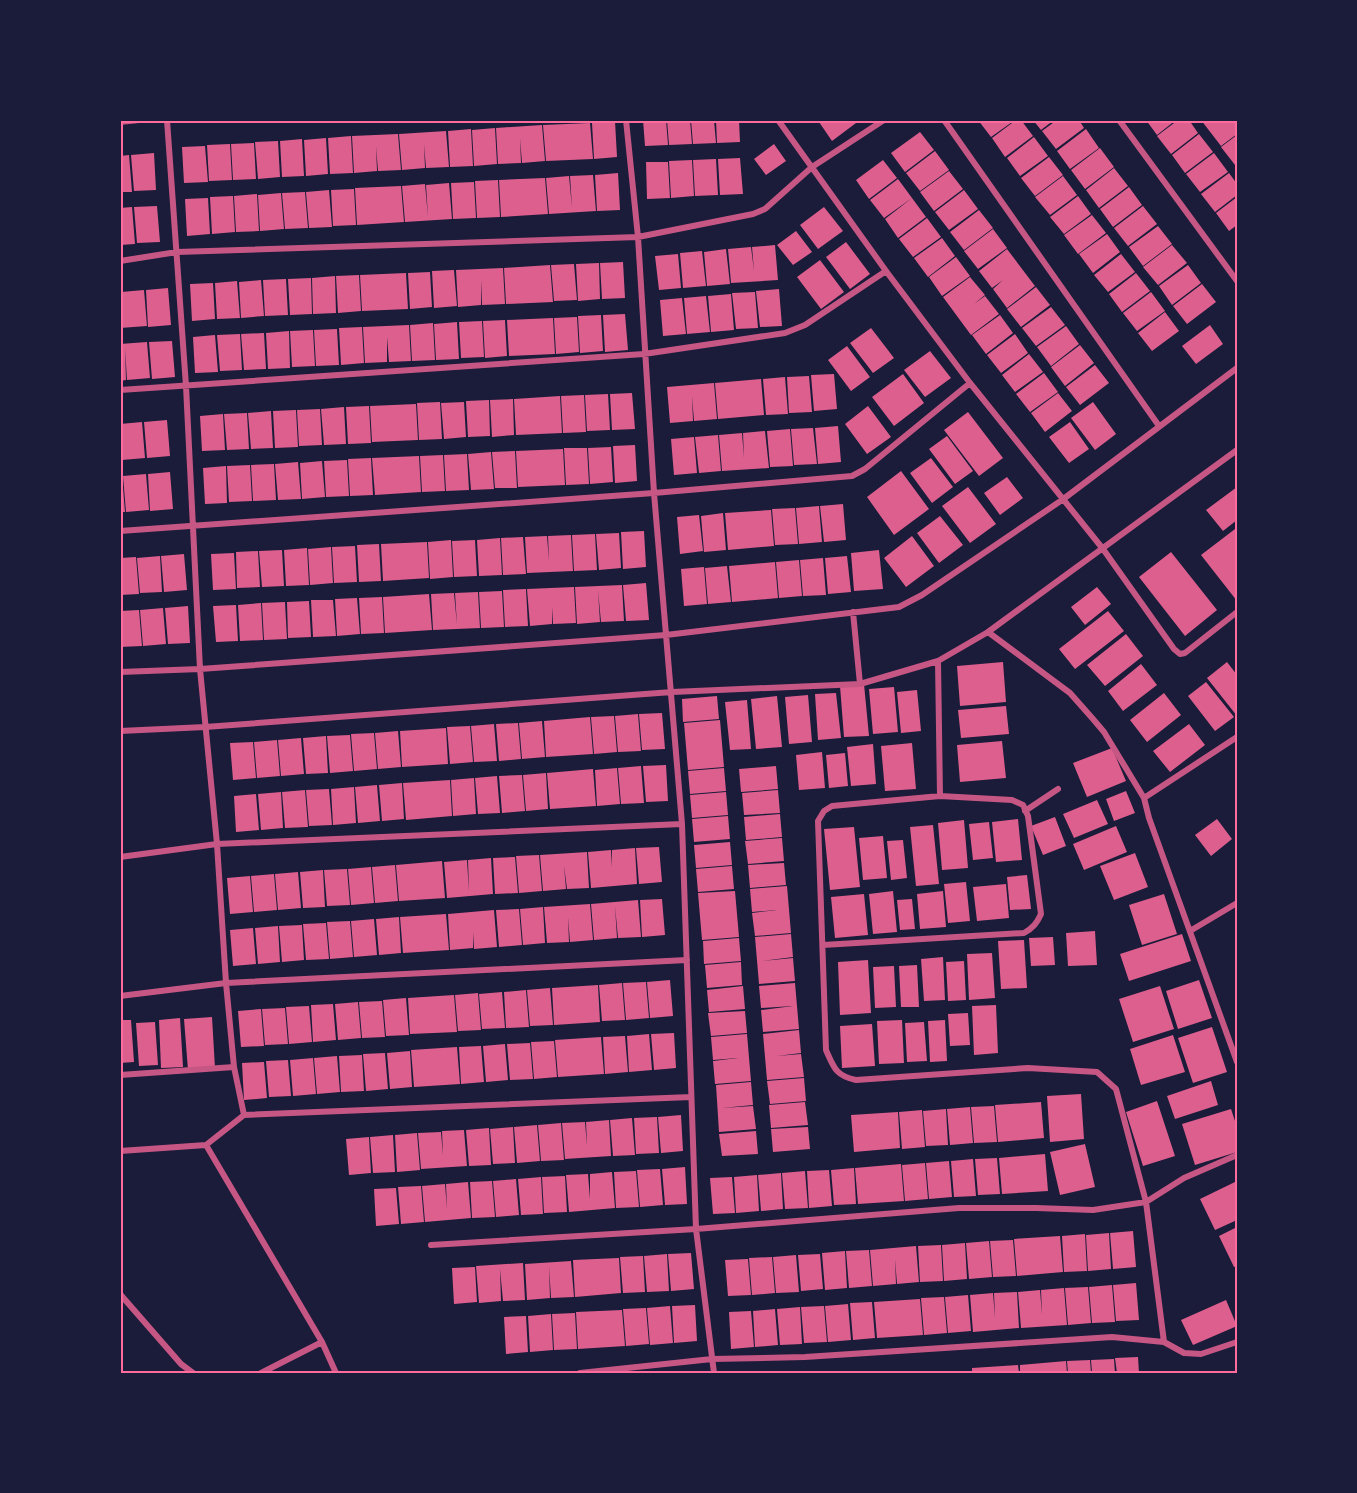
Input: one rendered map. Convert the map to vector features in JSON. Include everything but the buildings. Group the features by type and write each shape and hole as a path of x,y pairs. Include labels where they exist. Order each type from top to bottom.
{"street":[{"path":"120,122 139,120"},
{"path":"167,120 186,386 200,669 217,844 234,1067 244,1115"},
{"path":"626,120 638,237 654,493 682,824 696,1229 714,1373"},
{"path":"778,120 886,271 970,383 1102,549 1174,649 1180,654 1185,653 1237,612"},
{"path":"120,261 177,252 638,237 753,214 765,209 812,167 884,120"},
{"path":"944,120 1159,426"},
{"path":"1119,120 1237,281"},
{"path":"120,390 644,354 785,333 805,325 886,271"},
{"path":"120,672 200,669 666,635 853,615 899,607 922,595 1062,500 1237,368"},
{"path":"120,531 654,493 844,477 859,474 970,383"},
{"path":"120,731 205,727 672,692 860,682 938,661 988,632 1237,450"},
{"path":"853,615 860,682"},
{"path":"988,632 1070,693 1104,732 1144,798 1149,818 1237,1062"},
{"path":"938,661 940,796"},
{"path":"1144,798 1237,737"},
{"path":"1025,811 1058,789"},
{"path":"823,945 1024,933 1032,929 1041,914 1028,816 1023,805 1012,800 940,796 832,806 824,811 818,821 826,1050 843,1078 856,1080 1028,1068 1097,1072 1116,1089 1146,1202 1164,1342"},
{"path":"120,857 217,844 682,824"},
{"path":"1190,932 1237,903"},
{"path":"120,996 226,982 687,960"},
{"path":"120,1075 234,1067"},
{"path":"120,1151 206,1145 244,1115 691,1097"},
{"path":"206,1145 322,1342 336,1373"},
{"path":"431,1245 696,1229 959,1208 1094,1210 1146,1202 1184,1178 1237,1155"},
{"path":"120,1294 181,1364 193,1373"},
{"path":"580,1373 712,1359 805,1357 1112,1337 1164,1342 1184,1353 1201,1354 1237,1342"},
{"path":"261,1373 322,1342"}]}
